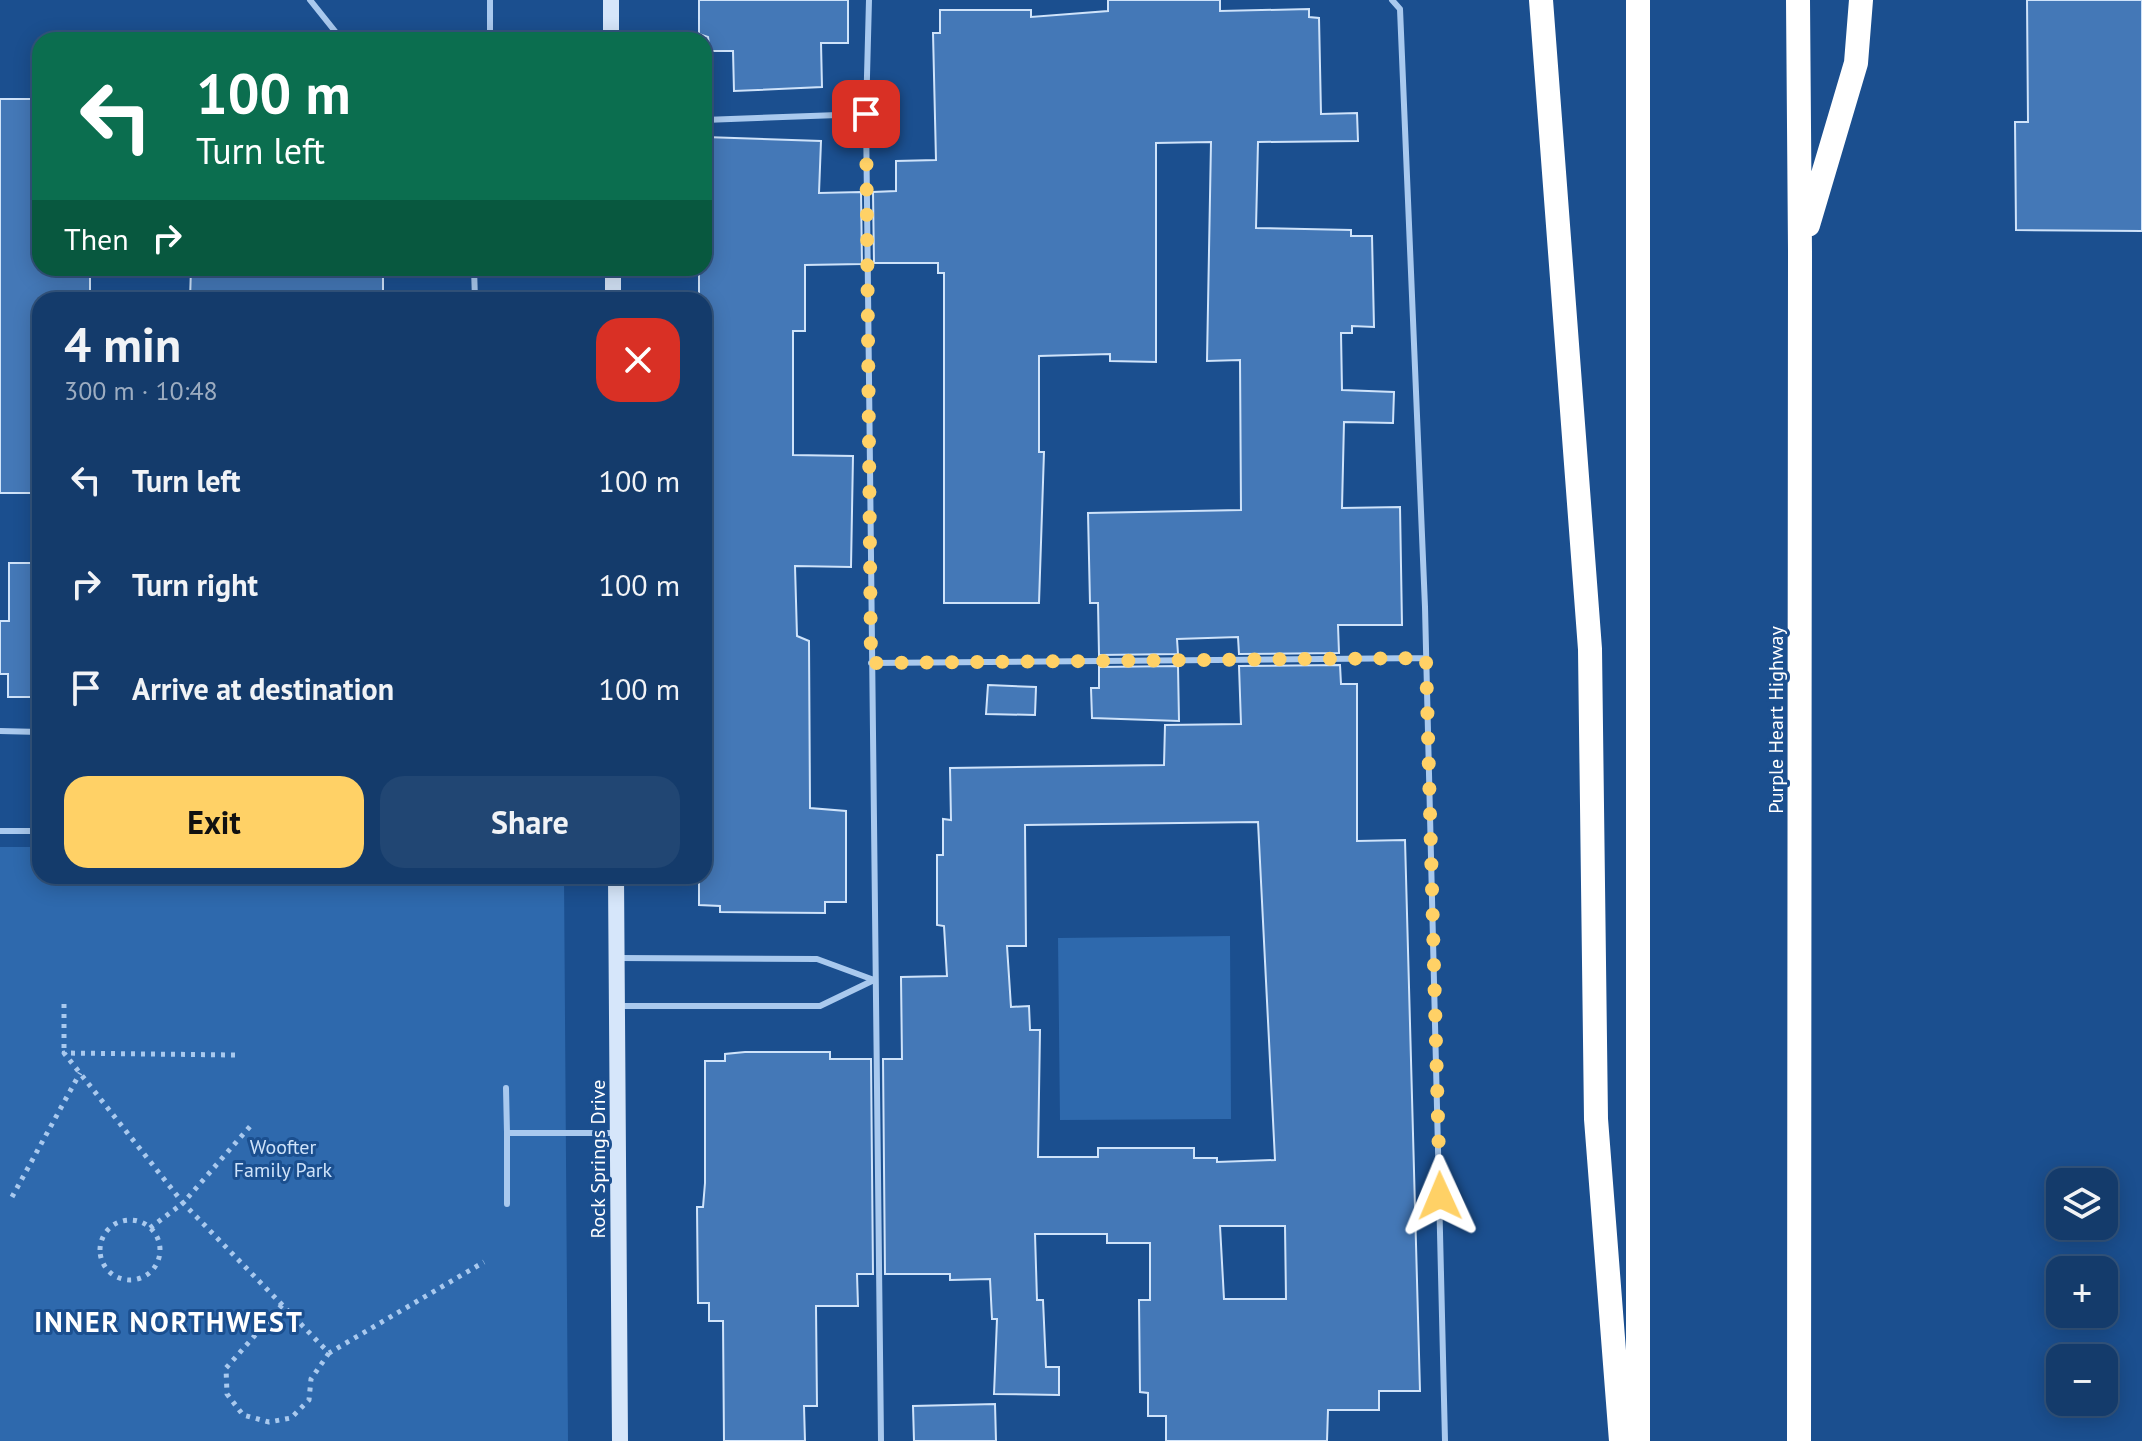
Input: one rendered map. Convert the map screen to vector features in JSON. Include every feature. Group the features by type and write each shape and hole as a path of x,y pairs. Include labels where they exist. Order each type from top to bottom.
{"highway":[{"path":"1541,0 1590,649 1596,1119 1621,1441"},
{"path":"1638,0 1638,1441"},
{"name":"Purple Heart Highway","path":"1798,0 1799,1441"},
{"path":"1800,251 1856,63 1861,0"}],"street":[{"path":"611,0 611,32"},
{"name":"Rock Springs Drive","path":"616,884 620,1441"}],"lane":[{"path":"310,0 336,32"},
{"path":"490,0 490,32"},
{"path":"869,0 866,114 881,1441"},
{"path":"1392,0 1400,9 1401,24 1426,658 1445,1441"},
{"path":"712,120 866,114"},
{"path":"871,663 1426,658"},
{"path":"0,731 32,732"},
{"path":"0,831 32,831"},
{"path":"617,958 817,959 874,980"},
{"path":"617,1006 820,1006 874,980"},
{"path":"506,1088 507,1204"},
{"path":"507,1133 618,1133"}],"path":[{"path":"64,1004 64,1053 183,1203 329,1353"},
{"path":"64,1053 235,1055"},
{"path":"12,1197 80,1073"},
{"path":"150,1228 183,1203 253,1123"},
{"path":"123,1221 142,1223 150,1228 160,1245 157,1264 151,1272 133,1280 114,1275 102,1260 100,1251 106,1232 123,1221"},
{"path":"282,1305 226,1368 227,1394 243,1415 269,1422 291,1418 309,1400 311,1379 329,1353 484,1262"}],"green space":[{"name":"Woofter Family Park","path":"0,847 32,847 32,884 564,884 568,1441 0,1441"},
{"path":"1230,936 1231,1119 1060,1120 1058,938"}],"building":[{"path":"699,0 848,0 848,43 821,43 822,87 734,91 733,51 712,51 712,32 699,32"},
{"path":"1108,0 1220,0 1220,11 1309,9 1309,17 1319,18 1321,114 1357,113 1358,141 1258,142 1256,228 1351,230 1351,236 1372,236 1374,327 1352,326 1352,333 1341,333 1342,390 1394,392 1393,423 1344,422 1342,508 1400,507 1402,625 1338,625 1339,653 1239,654 1238,637 1177,639 1178,654 1099,655 1098,603 1090,603 1088,513 1241,510 1240,360 1207,361 1211,142 1156,143 1156,362 1110,361 1110,354 1039,356 1039,452 1044,452 1039,603 944,603 944,273 938,273 938,263 874,263 873,192 896,191 896,161 936,160 933,33 940,33 940,10 1031,10 1031,17 1108,11"},
{"path":"2027,0 2142,0 2142,231 2016,230 2015,122 2028,122"},
{"path":"0,99 32,99 32,276 90,276 90,292 32,292 32,493 0,493"},
{"path":"712,137 821,141 819,193 861,192 862,264 805,265 805,331 793,331 793,455 853,456 851,567 795,566 797,636 809,641 810,808 846,811 846,902 825,902 825,913 720,912 720,906 699,905 699,884 712,884 712,292 699,292 699,276 712,276"},
{"path":"191,276 383,276 383,292 190,292"},
{"path":"9,563 32,563 32,697 8,697 8,674 0,674 0,621 9,621"},
{"path":"1340,665 1341,684 1357,684 1357,841 1405,840 1420,1391 1379,1391 1379,1410 1328,1410 1327,1441 1166,1441 1166,1416 1148,1416 1148,1393 1140,1392 1139,1300 1150,1300 1150,1243 1107,1243 1107,1234 1035,1234 1037,1300 1043,1300 1046,1367 1059,1367 1059,1395 994,1394 997,1319 992,1319 990,1279 950,1280 950,1274 885,1274 883,1059 902,1059 901,977 947,976 944,926 937,925 937,855 943,855 943,819 951,820 950,768 1164,765 1165,725 1241,724 1239,666","holes":["1258,822 1275,1160 1217,1162 1217,1158 1194,1158 1194,1148 1098,1148 1098,1157 1038,1157 1040,1030 1030,1030 1029,1006 1011,1007 1007,946 1026,946 1025,825","1220,1226 1285,1226 1286,1299 1224,1299"]},
{"path":"1178,666 1179,721 1092,718 1091,688 1099,688 1099,667"},
{"path":"988,685 1036,687 1035,715 986,714"},
{"path":"830,1052 830,1059 871,1059 873,1274 857,1274 858,1306 816,1306 817,1406 804,1406 805,1441 724,1441 723,1321 709,1321 709,1303 698,1303 697,1207 703,1207 705,1183 705,1061 725,1061 725,1054"},
{"path":"995,1404 996,1441 914,1441 913,1406"}],"district":[{"name":"INNER NORTHWEST","path":"169,1321"}],"route":[{"path":"866,114 871,663 1426,658 1440,1196"}]}
